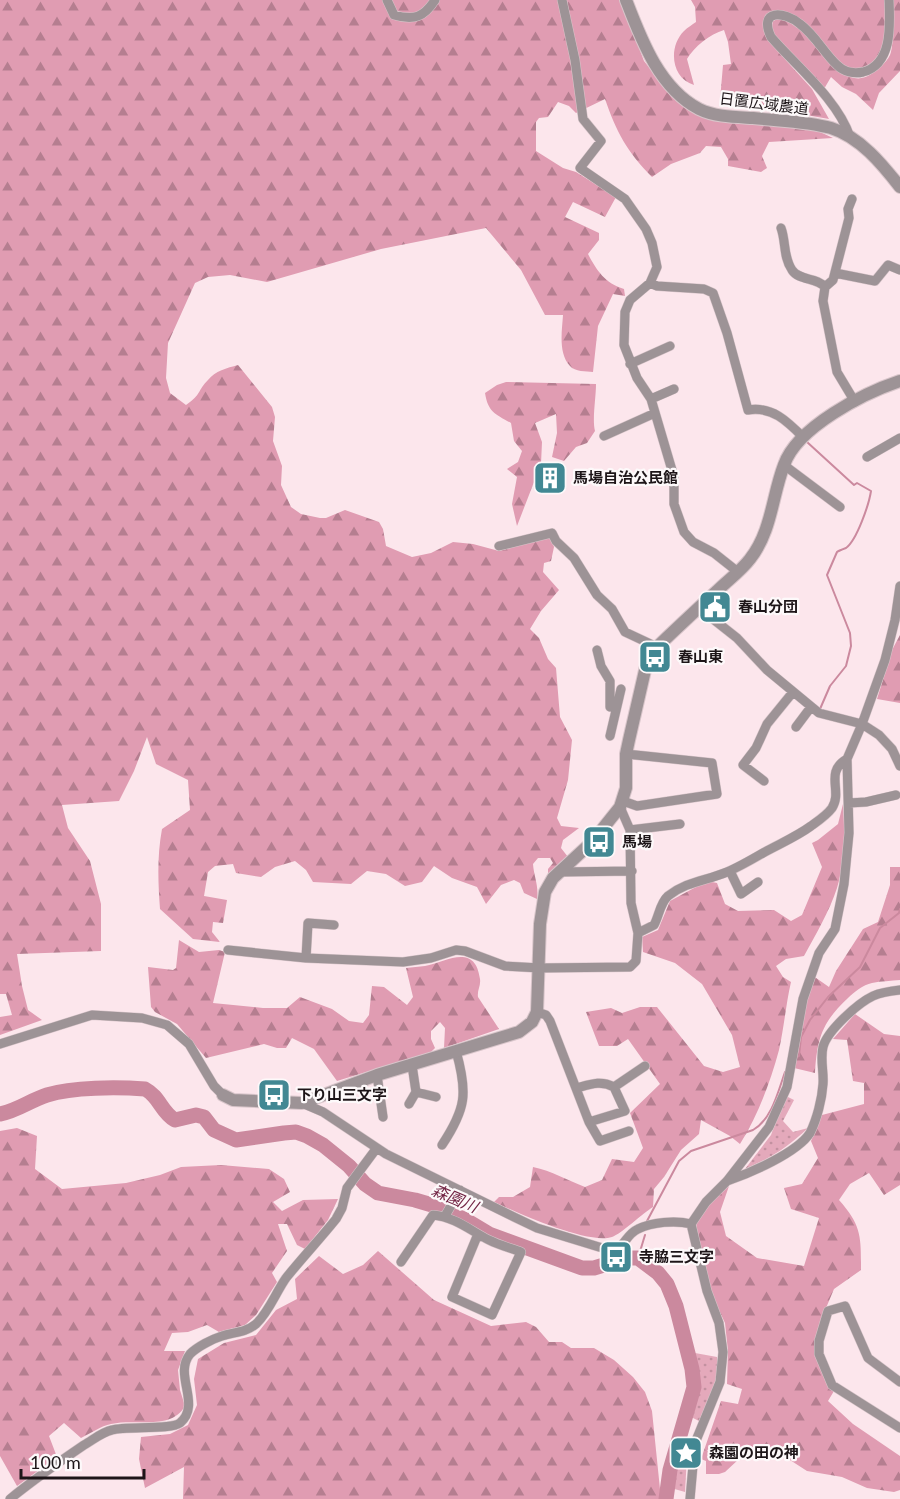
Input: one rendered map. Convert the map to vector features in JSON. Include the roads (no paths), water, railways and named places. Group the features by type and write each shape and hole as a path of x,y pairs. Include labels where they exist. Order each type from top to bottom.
{"street":[{"path":"387,0 394,15 413,18 428,12 435,0"},
{"path":"562,0 575,60 583,119 601,141 580,168 625,199 646,229 656,256 657,267 650,283 630,300 625,312 624,345 630,364 651,399 674,477 674,504 684,532 693,542 714,553 738,572"},
{"name":"日置広域農道","path":"626,0 639,34 659,72 684,98 699,108 715,114 806,123 832,129 850,137 867,150 900,187"},
{"path":"850,137 847,128 818,87 771,37 767,28 768,22 772,15 778,13 787,15 800,24 839,67 857,73 875,67 883,57 890,28 889,0"},
{"path":"852,199 835,273 833,280 825,287 823,301 837,372 855,402"},
{"path":"780,228 791,270 801,276 821,282 825,287"},
{"path":"835,273 875,281 888,266 900,270"},
{"path":"650,283 657,286 704,289 713,293 727,333 748,410 765,410 777,414 803,437"},
{"path":"630,364 670,346"},
{"path":"302,1103 377,1075 519,1032 532,1022 537,1012 540,924 545,892 553,879 592,842 622,804 626,788 626,754 646,666 657,646 750,559 763,536 784,465 792,450 803,437 855,402 900,381"},
{"path":"651,399 674,389"},
{"path":"604,436 655,413"},
{"path":"867,457 900,438"},
{"path":"784,465 840,507"},
{"path":"498,546 552,533 556,541 574,558 597,595 612,609 625,632 657,646"},
{"path":"690,1499 695,1443 720,1382 723,1352 719,1323 707,1291 691,1224 706,1202 727,1181 770,1127 787,1087 803,999 819,953 835,929 849,833 847,759 885,660 895,620 900,586"},
{"path":"699,608 737,638 767,670 819,713 862,724 879,735 898,756 900,766"},
{"path":"597,650 601,666 610,681 610,707"},
{"path":"610,688 641,692"},
{"path":"610,736 621,689"},
{"path":"764,781 743,765 756,748 767,724 794,692"},
{"path":"795,728 811,706"},
{"path":"622,804 637,806 717,794 712,763 626,754"},
{"path":"638,933 654,925 662,903 672,894 695,881 730,871 801,832 823,817 835,801 836,768 847,759"},
{"path":"849,803 866,802 896,795"},
{"path":"228,950 306,958 403,962 430,958 456,950 482,955 505,966 630,967 636,961 638,933 631,903 630,830 622,804"},
{"path":"630,830 680,824"},
{"path":"561,872 632,871"},
{"path":"730,871 741,894 758,882"},
{"path":"306,958 308,923 334,925"},
{"path":"727,1181 752,1173 797,1145 809,1134 818,1113 823,1086 822,1049 827,1036 862,1002 876,994 900,990"},
{"path":"537,1012 546,1015 550,1021 590,1122 600,1141 629,1131"},
{"path":"0,1044 92,1015 142,1018 168,1025 189,1044 214,1086 223,1095 233,1100 302,1103 323,1112 376,1149 537,1228 609,1250 619,1248 636,1229 682,1222 691,1224"},
{"path":"442,1145 455,1125 464,1096 463,1074 456,1051"},
{"path":"410,1104 416,1092 412,1065"},
{"path":"614,1087 645,1066"},
{"path":"377,1075 383,1117"},
{"path":"577,1088 597,1082 606,1083 614,1087 625,1111 590,1122"},
{"path":"416,1092 436,1097"},
{"path":"10,1499 75,1452 111,1430 146,1426 172,1427 180,1423 189,1409 185,1366 189,1355 222,1336 240,1334 255,1325 286,1279 336,1219 342,1208 347,1188 376,1149"},
{"path":"445,1216 460,1190"},
{"path":"401,1262 434,1215 445,1216 478,1234 492,1242 521,1252 492,1315 452,1297 478,1234"},
{"path":"900,1382 868,1358 845,1306 828,1311 819,1341 819,1354 832,1385 900,1428"}],"waterway":[{"path":"807,442 854,485 857,483 871,491 865,513 854,538 846,548 837,552 827,575 850,633 851,646 846,666 830,686 820,709"},
{"path":"796,1057 799,1056 801,1037 810,1020 828,997 860,967 880,928 899,913 900,909"},
{"path":"647,1221 679,1161 691,1151 753,1130 760,1125 774,1104 785,1072"},
{"name":"森園川","path":"0,1114 41,1097 69,1090 145,1089 175,1120 196,1115 204,1117 214,1130 236,1140 296,1132 307,1136 323,1145 378,1193 432,1205 464,1219 489,1234 582,1268 594,1268 627,1258 638,1258 658,1273 667,1284 676,1306 692,1369 694,1387 670,1470 666,1499"},
{"path":"638,1258 645,1235"}],"place":[{"name":"馬場自治公民館","path":"550,478"},
{"name":"春山分団","path":"715,607"},
{"name":"春山東","path":"655,657"},
{"name":"馬場","path":"599,842"},
{"name":"下り山三文字","path":"274,1095"},
{"name":"寺脇三文字","path":"616,1257"},
{"name":"森園の田の神","path":"686,1453"}]}
